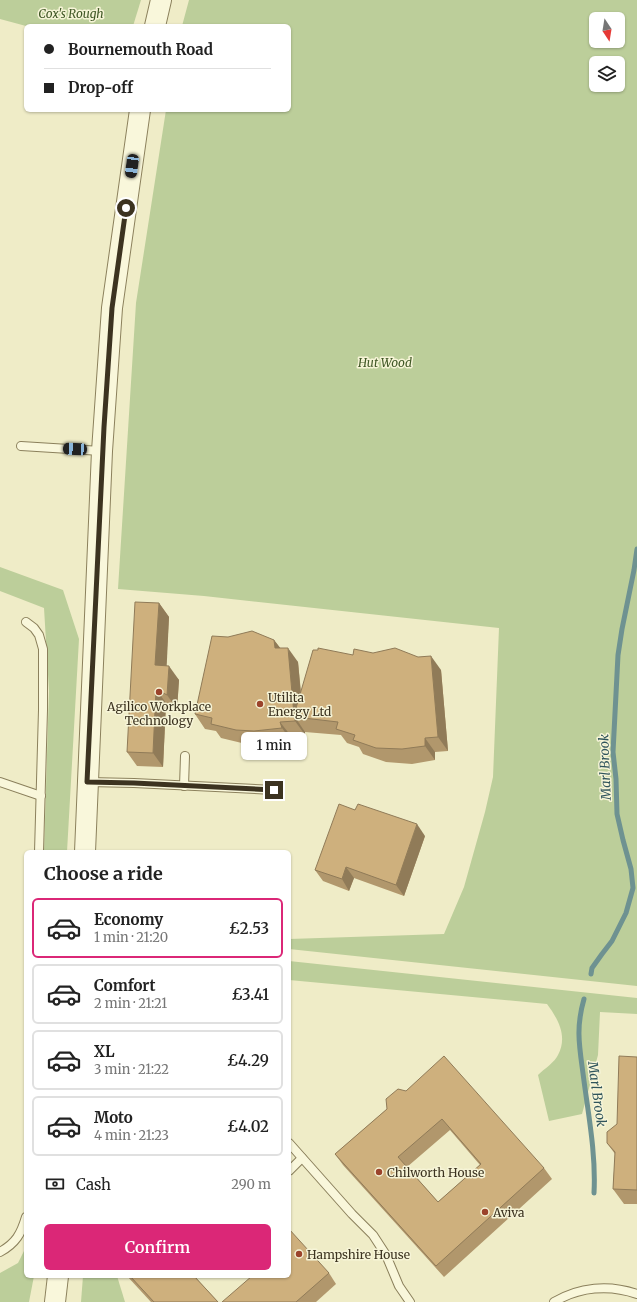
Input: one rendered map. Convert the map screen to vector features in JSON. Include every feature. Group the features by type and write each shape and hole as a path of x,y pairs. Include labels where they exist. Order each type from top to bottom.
{"street":[{"path":"155,24 161,0"},
{"path":"85,850 102,451 112,308 140,112"},
{"path":"55,1302 58,1278"}],"lane":[{"path":"21,446 102,451"},
{"path":"26,622 34,628 39,635 42,648 43,669 39,850"},
{"path":"184,786 185,756"},
{"path":"87,782 274,790"},
{"path":"0,783 41,796"},
{"path":"291,1145 373,1235 386,1255 399,1286 410,1302"},
{"path":"291,1169 302,1158"},
{"path":"0,1252 12,1244 22,1230 24,1224"},
{"path":"554,1302 569,1294 593,1288 615,1289 637,1294"}],"green space":[{"name":"Cox's Rough","path":"0,0 141,0 134,24 24,24 24,25 0,19"},
{"name":"Hut Wood","path":"189,0 637,0 637,986 291,949 291,939 444,934 464,887 493,777 499,628 204,596 118,589 136,303 166,112 291,112 291,24 183,24"},
{"path":"0,567 63,590 79,639 67,850 44,850 49,691 44,608 0,591"},
{"path":"291,961 637,998 637,1014 600,1012 598,1055 582,1114 549,1121 538,1075 557,1058 561,1048 562,1034 555,1016 547,1004 291,980"},
{"path":"24,1251 24,1278 34,1278 29,1302 0,1302 0,1273 18,1263"},
{"path":"83,1278 118,1278 125,1302 81,1302"}],"building":[{"path":"135,602 159,603 155,665 169,666 167,695 156,689 153,753 127,752"},
{"name":"Utilita Energy Ltd","path":"252,631 274,640 275,648 288,648 294,715 313,650 318,650 318,648 353,655 354,649 373,653 395,648 418,657 431,656 438,737 425,738 425,746 402,749 376,748 353,740 355,735 336,729 338,722 295,717 295,721 280,722 282,728 254,731 236,730 211,724 212,718 195,714 212,636 228,637"},
{"path":"339,804 355,810 358,804 417,824 396,885 346,867 342,879 315,870"},
{"name":"Chilworth House","path":"444,1056 544,1168 436,1266 335,1154 387,1109 386,1099 398,1089 406,1091","holes":["442,1119 481,1164 438,1202 398,1157"]},
{"path":"619,1056 637,1057 637,1190 613,1189 615,1152 607,1143 607,1132 617,1124"},
{"name":"Hampshire House","path":"291,1231 329,1273 296,1302 222,1302 250,1278 291,1278"},
{"path":"132,1278 196,1278 218,1302 154,1302"}],"waterway":[{"name":"Marl Brook","path":"591,974 592,968 612,941 626,913 633,888 631,869 617,814 616,779 613,752 618,655 637,549"},
{"name":"Marl Brook","path":"584,999 581,1010 579,1040 593,1151 594,1193"}],"place":[{"name":"Agilico Workplace Technology","path":"159,692"},
{"name":"Utilita Energy Ltd","path":"260,704"},
{"name":"Chilworth House","path":"379,1172"},
{"name":"Aviva","path":"485,1212"},
{"name":"Hampshire House","path":"299,1254"}],"route":[{"path":"126,208 112,308 102,451 87,782 274,790"}]}
